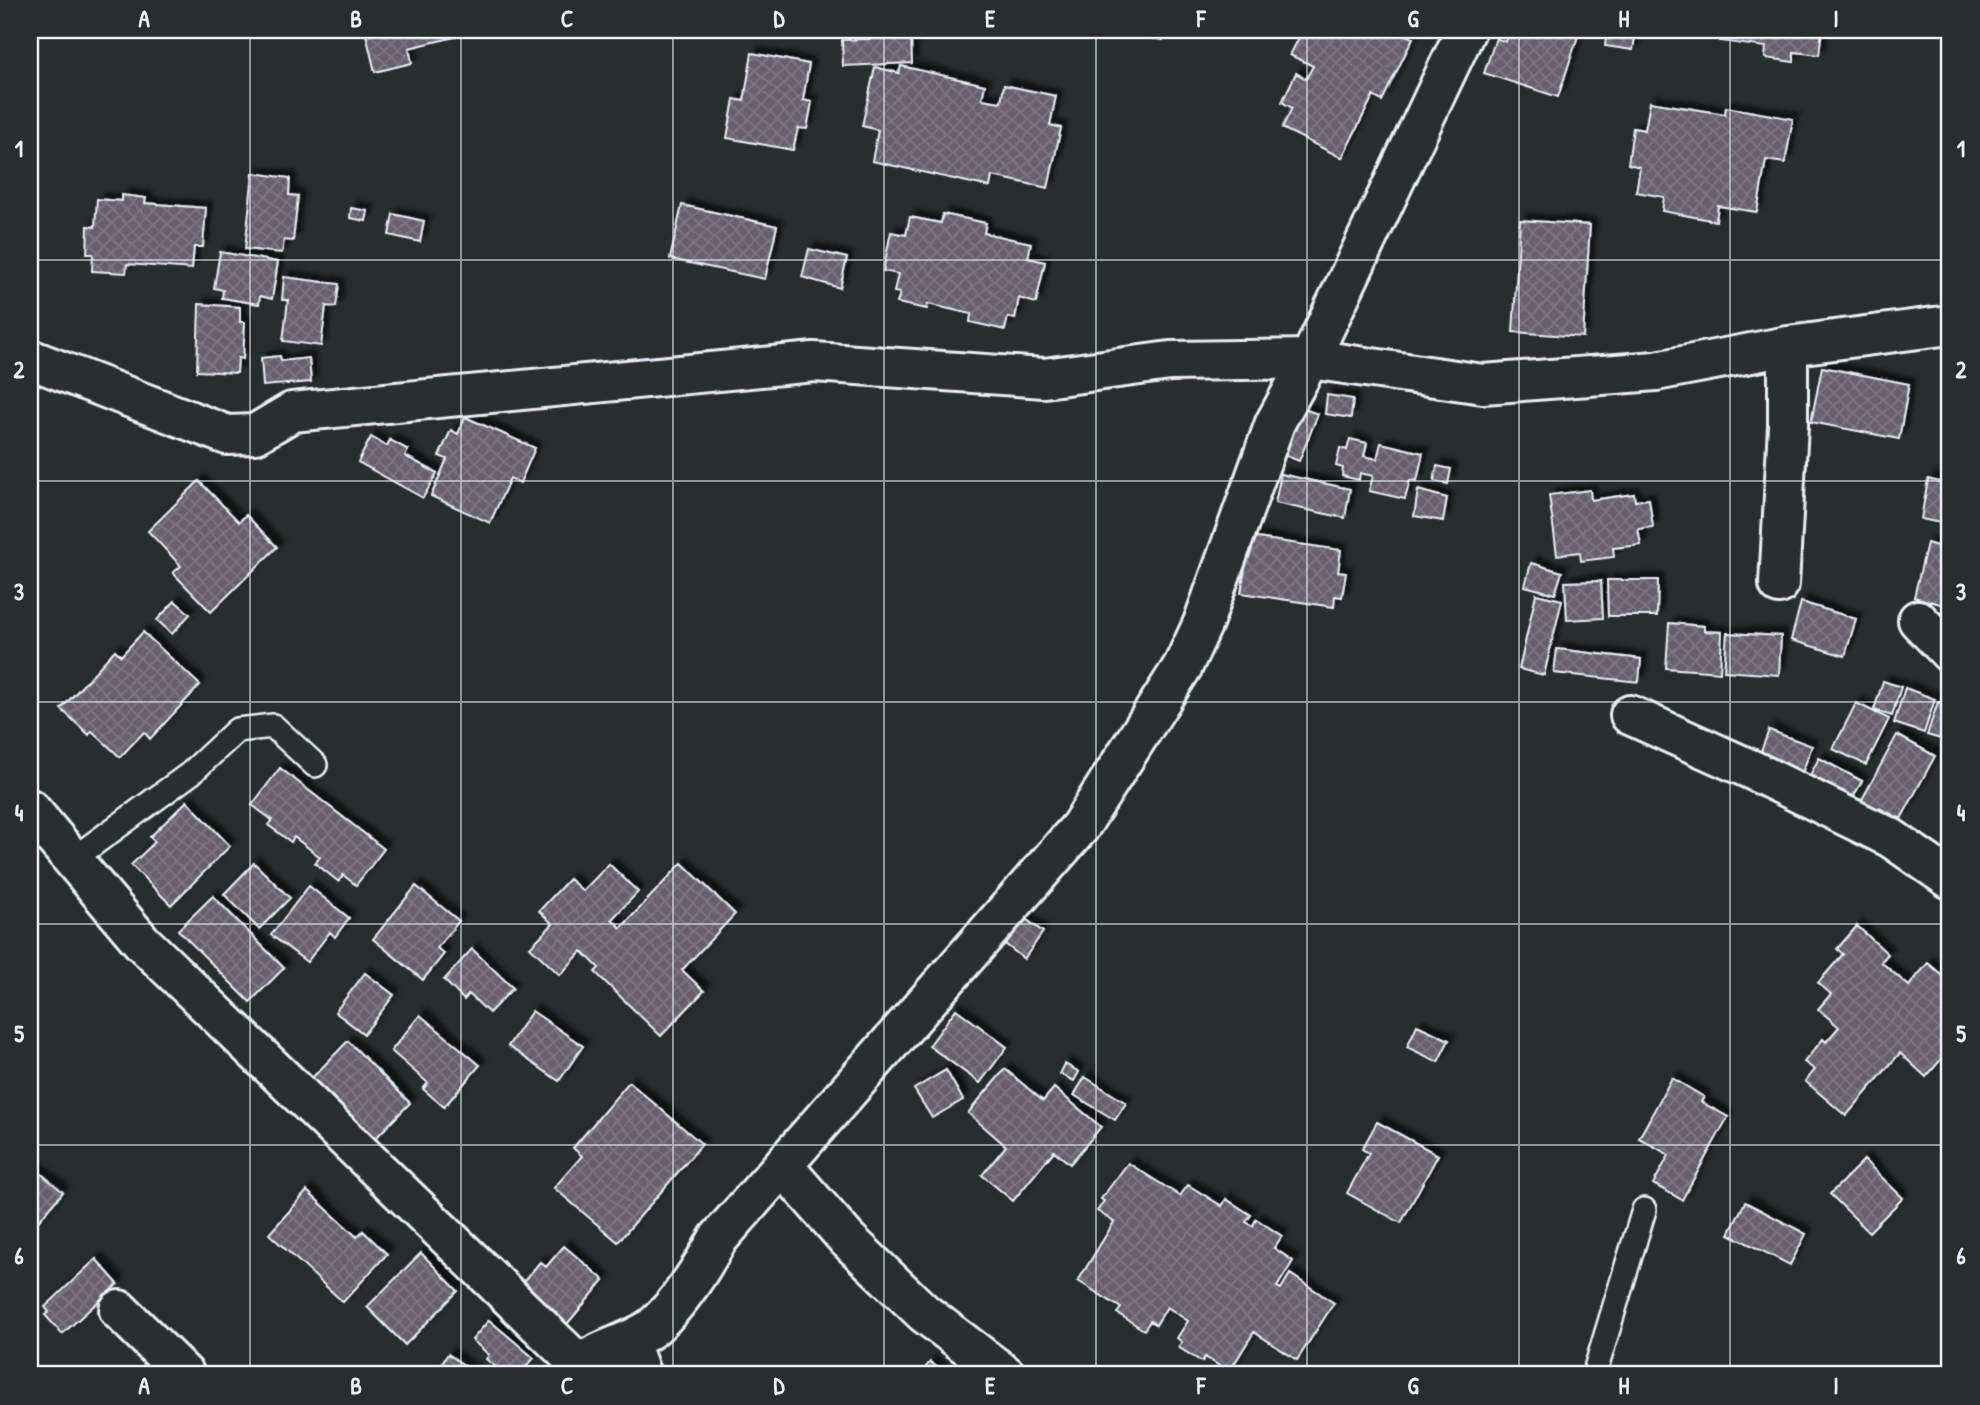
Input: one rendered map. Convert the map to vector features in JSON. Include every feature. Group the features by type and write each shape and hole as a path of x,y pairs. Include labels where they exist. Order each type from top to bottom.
{"street":[{"path":"30,810 142,942 575,1370 635,1359 654,1326 698,1274 718,1239 1080,827 1183,666 1203,623 1275,423 1310,359 1466,30"},
{"path":"30,359 227,435 255,434 292,412 814,362 1044,378 1170,361 1310,359 1483,384 1657,371 1788,346 1950,325"},
{"path":"1779,584 1788,426 1788,346"},
{"path":"1918,620 1950,653"},
{"path":"1630,715 1750,769 1891,838 1950,879"},
{"path":"783,1166 847,1239 924,1312 1006,1375"},
{"path":"119,1310 185,1375"}],"lane":[{"path":"73,859 191,773 237,730 273,726 314,765"},
{"path":"1594,1375 1644,1210"}],"building":[{"path":"365,30 453,30 455,37 409,48 412,63 375,72"},
{"path":"1143,30 1165,30 1163,40 1142,37"},
{"path":"1303,30 1397,30 1413,38 1382,101 1373,96 1342,158 1282,128 1292,108 1282,102 1296,73 1306,79 1313,66 1290,55"},
{"path":"1509,30 1580,30 1558,97 1484,73 1496,38 1506,42"},
{"path":"1607,30 1636,30 1633,50 1605,46"},
{"path":"1654,30 1713,30 1712,38"},
{"path":"1721,30 1822,30 1819,55 1794,52 1794,62 1765,58 1766,47 1720,41"},
{"path":"911,37 912,63 843,66 842,40"},
{"path":"752,53 809,64 803,100 812,102 807,129 798,128 793,150 727,138 734,99 744,101"},
{"path":"901,66 985,85 982,99 1001,102 1004,85 1056,96 1050,125 1061,128 1048,188 992,176 990,187 872,161 878,130 862,126 875,67 899,73"},
{"path":"1650,102 1725,114 1726,107 1793,119 1785,163 1766,160 1757,212 1718,206 1716,221 1662,211 1664,197 1636,192 1640,167 1628,164 1633,128 1645,130"},
{"path":"253,173 290,178 289,195 298,196 293,241 284,240 282,253 245,249"},
{"path":"122,195 146,198 145,203 206,208 203,247 194,247 192,269 127,264 126,273 92,271 93,254 87,254 88,226 95,227 97,199 122,201"},
{"path":"682,205 777,226 765,279 670,259"},
{"path":"351,208 368,211 366,221 350,218"},
{"path":"393,214 424,221 420,242 389,235"},
{"path":"943,214 986,223 984,233 1031,243 1028,258 1045,262 1036,303 1019,298 1015,319 1008,317 1005,330 970,322 971,314 928,304 927,309 897,303 900,293 894,292 898,274 883,271 891,232 906,235 910,217 941,223"},
{"path":"1520,220 1590,225 1583,337 1513,332"},
{"path":"809,249 847,258 840,288 802,277"},
{"path":"220,252 278,262 272,299 260,296 259,304 222,298 223,290 214,288"},
{"path":"284,277 339,284 336,307 326,306 321,346 283,341 288,300 282,300"},
{"path":"199,304 240,307 240,322 245,322 243,359 238,358 237,373 197,371"},
{"path":"280,356 281,361 309,358 311,382 263,386 261,358"},
{"path":"1822,367 1909,384 1899,439 1811,422"},
{"path":"1327,395 1353,399 1351,418 1325,414"},
{"path":"1298,407 1318,414 1299,461 1279,453"},
{"path":"465,417 535,448 520,483 510,478 490,523 431,496 447,459 439,456 451,430 458,434"},
{"path":"371,437 387,446 390,440 408,450 405,456 437,473 423,498 358,462"},
{"path":"1350,439 1367,443 1364,456 1377,459 1381,443 1423,453 1417,481 1410,480 1405,499 1369,491 1373,476 1360,473 1359,480 1342,476 1343,468 1336,466 1340,448 1347,450"},
{"path":"1437,466 1451,469 1448,484 1434,481"},
{"path":"1281,474 1350,489 1345,518 1275,503"},
{"path":"1949,477 1950,525 1921,519 1928,479 1947,484"},
{"path":"199,481 239,522 246,515 277,547 211,612 173,573 181,566 148,531"},
{"path":"1418,490 1447,498 1443,521 1414,516"},
{"path":"1590,490 1591,500 1634,494 1635,501 1649,499 1653,527 1638,529 1641,545 1613,548 1614,557 1581,561 1580,552 1557,555 1549,495"},
{"path":"1250,537 1341,550 1338,572 1346,573 1342,597 1335,596 1334,607 1241,593"},
{"path":"1927,543 1950,550 1950,613 1947,612 1948,606 1914,597"},
{"path":"1531,563 1562,572 1555,594 1525,586"},
{"path":"1607,580 1658,580 1657,616 1608,616"},
{"path":"1601,581 1603,618 1567,620 1565,582"},
{"path":"1536,594 1562,600 1544,675 1519,669"},
{"path":"175,601 190,614 172,634 157,620"},
{"path":"1801,602 1856,619 1845,656 1791,640"},
{"path":"1669,623 1704,626 1704,631 1722,632 1720,672 1666,668"},
{"path":"143,632 200,685 150,739 144,732 120,757 92,731 89,735 61,709 115,650 121,656"},
{"path":"1727,633 1781,636 1779,675 1724,671"},
{"path":"1557,649 1641,659 1639,682 1554,673"},
{"path":"1883,681 1901,687 1892,716 1874,710"},
{"path":"1905,688 1935,699 1924,733 1894,723"},
{"path":"1938,702 1950,706 1950,721 1944,740 1927,735"},
{"path":"1856,703 1889,719 1866,765 1833,749"},
{"path":"1769,730 1812,746 1799,781 1756,765"},
{"path":"1897,735 1935,756 1901,819 1879,808 1876,814 1859,805"},
{"path":"1819,758 1862,781 1849,805 1806,783"},
{"path":"280,768 384,849 356,885 343,875 339,882 315,863 320,857 294,837 291,842 268,825 272,820 252,805"},
{"path":"187,801 230,846 171,905 131,865 155,842 150,837"},
{"path":"254,863 290,898 259,929 224,894"},
{"path":"682,863 735,914 682,970 704,991 661,1036 595,972 599,968 582,951 560,975 530,947 553,924 539,911 569,879 583,891 609,864 638,892 612,919 621,928"},
{"path":"309,886 349,918 335,937 330,932 307,962 271,935"},
{"path":"416,886 459,921 437,948 444,954 423,980 373,939"},
{"path":"213,896 284,968 250,1002 178,930"},
{"path":"1023,917 1043,932 1024,959 1004,943"},
{"path":"1857,926 1888,954 1881,962 1909,986 1928,963 1950,982 1950,1049 1926,1077 1900,1053 1846,1116 1805,1081 1815,1070 1804,1062 1823,1039 1826,1042 1839,1027 1818,1009 1831,994 1818,983 1843,954 1837,949"},
{"path":"472,949 513,988 489,1013 469,994 464,1000 444,980"},
{"path":"365,973 394,995 364,1034 335,1012"},
{"path":"956,1009 1007,1047 980,1083 929,1046"},
{"path":"532,1011 583,1046 559,1081 508,1046"},
{"path":"420,1015 480,1065 444,1107 423,1089 428,1083 391,1051"},
{"path":"1417,1025 1449,1040 1438,1062 1407,1047"},
{"path":"348,1041 410,1103 370,1144 308,1082"},
{"path":"1065,1064 1079,1072 1074,1081 1060,1074"},
{"path":"1005,1069 1043,1101 1054,1088 1101,1127 1070,1164 1054,1151 1013,1201 982,1175 1006,1146 968,1113"},
{"path":"946,1070 963,1100 932,1118 914,1089"},
{"path":"1085,1077 1126,1103 1115,1120 1074,1095"},
{"path":"1672,1078 1704,1097 1701,1102 1728,1117 1682,1200 1653,1184 1669,1155 1639,1138"},
{"path":"629,1082 702,1144 618,1242 554,1188 582,1156 573,1148"},
{"path":"1377,1122 1438,1155 1401,1223 1347,1193 1369,1153 1362,1149"},
{"path":"1864,1160 1903,1198 1869,1232 1830,1194"},
{"path":"1128,1163 1180,1196 1188,1185 1222,1206 1226,1199 1251,1215 1246,1222 1253,1226 1256,1219 1282,1236 1274,1248 1293,1261 1277,1287 1281,1289 1290,1274 1334,1303 1297,1360 1254,1332 1229,1372 1205,1357 1202,1362 1178,1347 1182,1342 1177,1338 1188,1321 1167,1307 1156,1325 1150,1321 1144,1330 1117,1313 1121,1308 1078,1281 1114,1222 1097,1211 1104,1201 1101,1199"},
{"path":"30,1164 63,1192 36,1224 30,1219"},
{"path":"307,1191 357,1237 363,1231 387,1254 343,1302 269,1234"},
{"path":"1745,1202 1806,1234 1790,1265 1729,1234"},
{"path":"564,1246 604,1280 563,1329 523,1294 529,1286 524,1281 540,1262 546,1267"},
{"path":"421,1253 458,1291 405,1345 367,1307"},
{"path":"96,1259 118,1284 62,1334 45,1315 49,1312 45,1307"},
{"path":"489,1320 534,1358 519,1375 505,1375 486,1359 489,1355 472,1340"},
{"path":"448,1354 478,1375 433,1375"},
{"path":"930,1362 948,1375 920,1375"}]}
